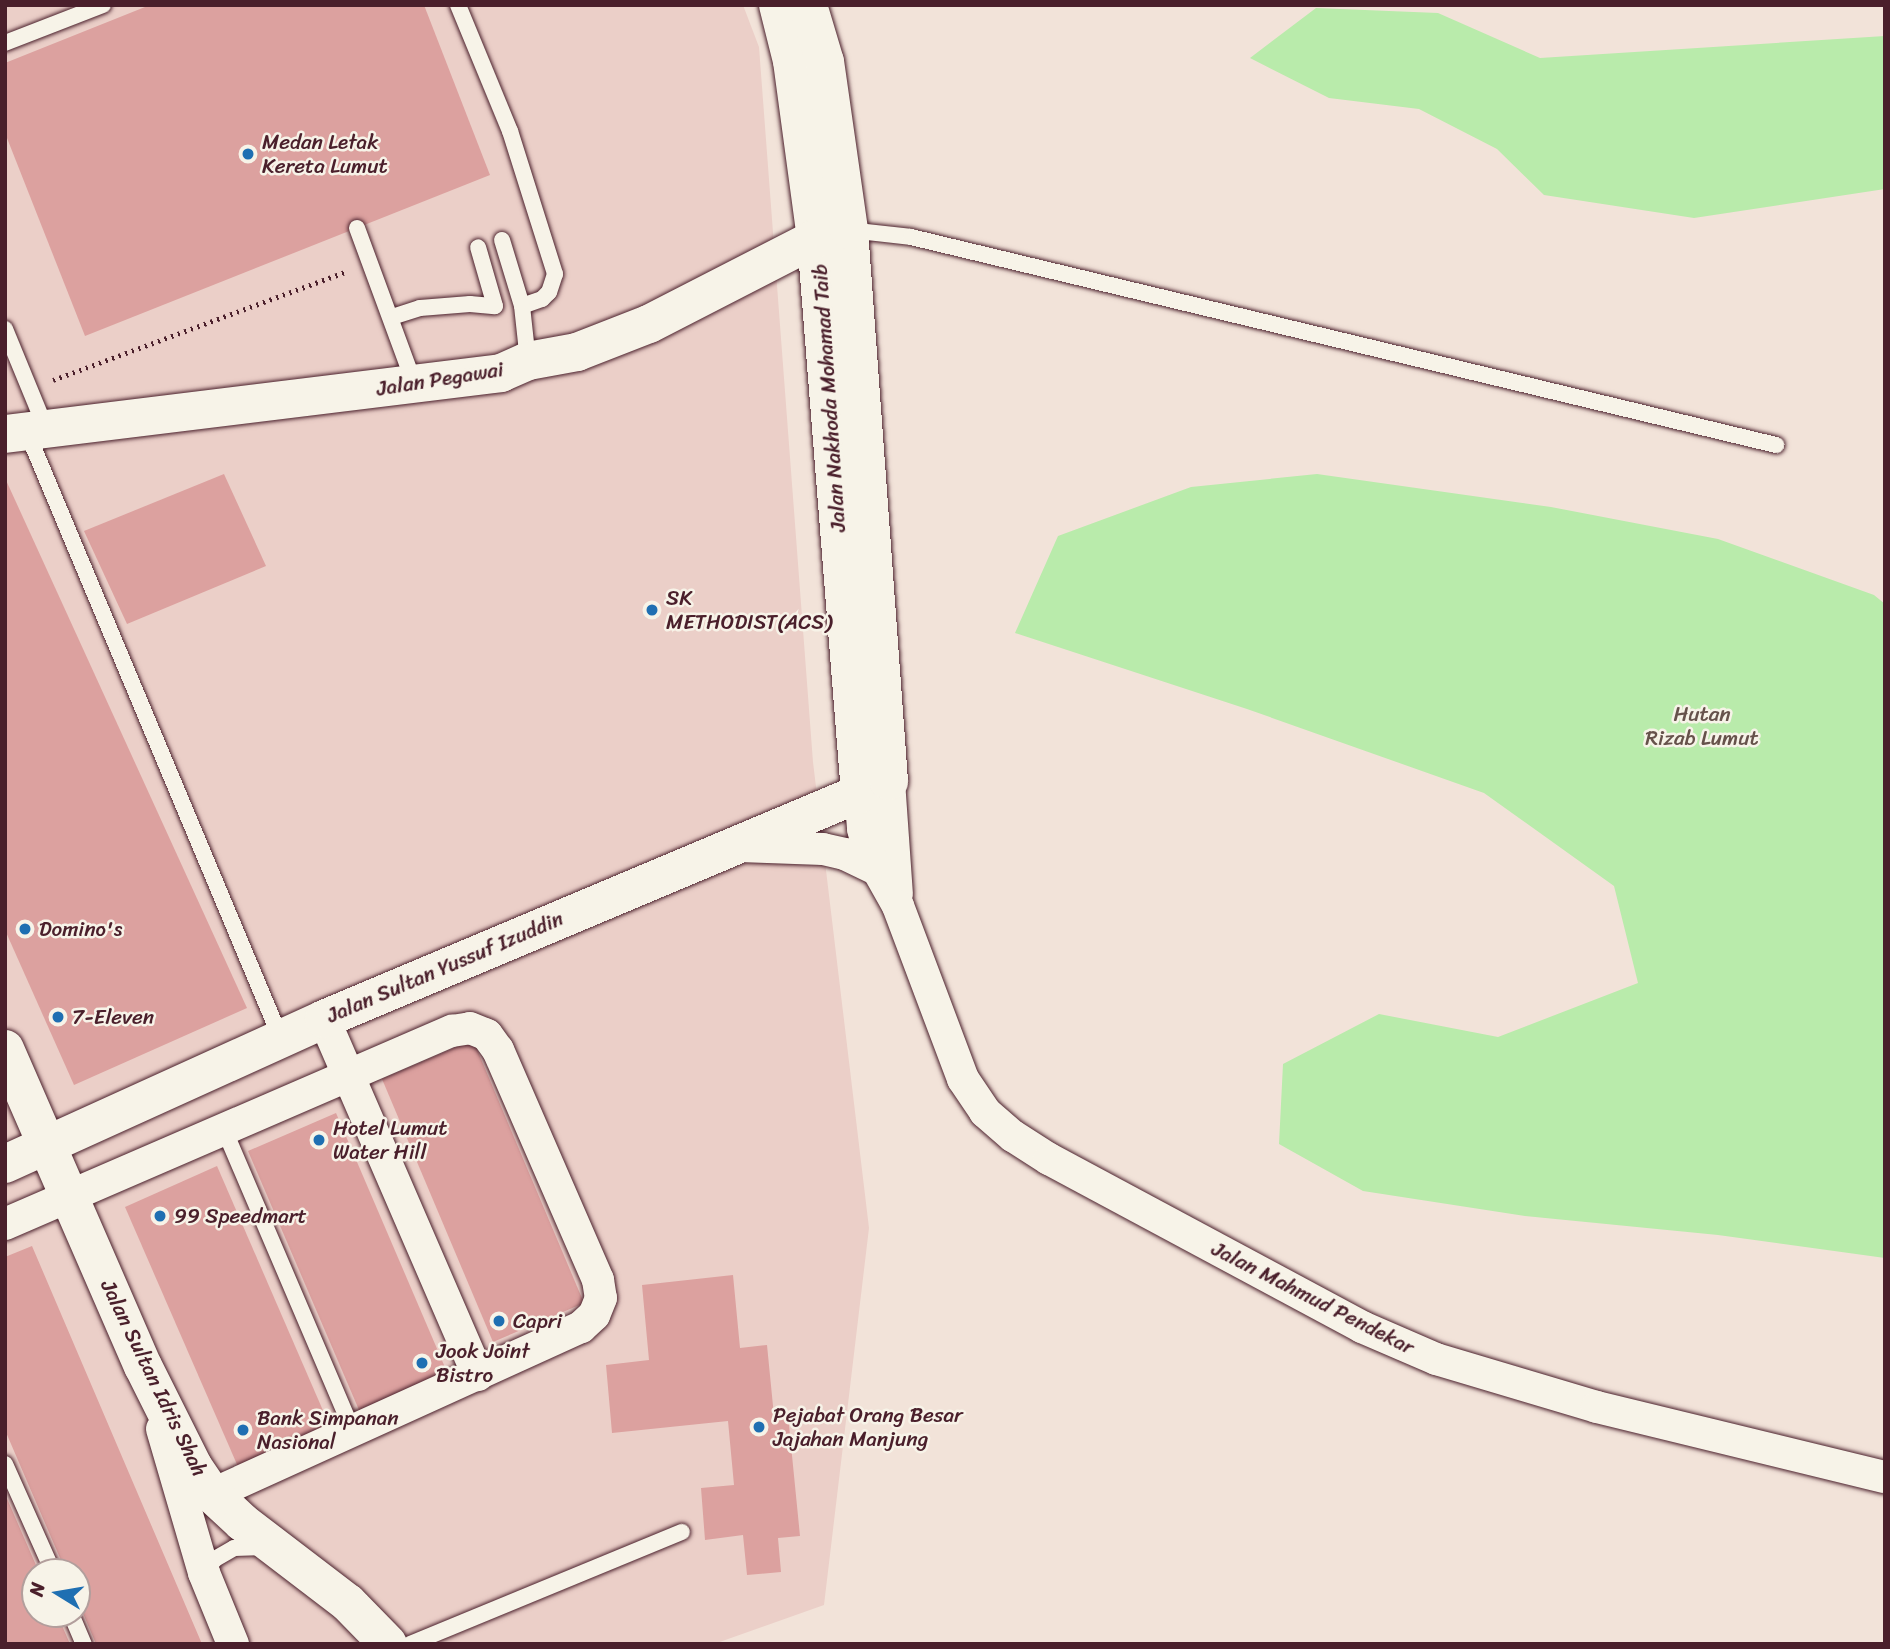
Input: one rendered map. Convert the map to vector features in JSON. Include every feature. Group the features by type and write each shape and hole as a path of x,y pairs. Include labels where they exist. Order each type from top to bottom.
{"street":[{"name":"Jalan Nakhoda Mohamad Taib","path":"778,5 833,234"},
{"name":"Jalan Nakhoda Mohamad Taib","path":"807,5 825,62 833,234 874,787"},
{"name":"Jalan Pegawai","path":"26,432 501,373 528,361 577,352 649,324 833,234"},
{"name":"Jalan Sultan Yussuf Izuddin","path":"5,1164 324,1019 874,787"},
{"name":"Jalan Mahmud Pendekar","path":"874,787 863,829 878,870 898,906 963,1079 985,1112 1013,1136 1048,1160 1362,1327 1436,1359 1597,1407 1885,1477"},
{"name":"Jalan Mahmud Pendekar","path":"874,787 898,906"},
{"path":"729,847 823,849 845,854 878,870"},
{"path":"324,1019 478,1374"},
{"path":"5,1223 452,1031 470,1028 487,1035 504,1062 598,1280 601,1298 594,1315 581,1327 212,1494"},
{"name":"Jalan Sultan Idris Shah","path":"5,1049 143,1366 193,1466 212,1494 271,1547 348,1603 388,1644"},
{"path":"143,1366 204,1573 233,1644"}],"lane":[{"path":"5,43 103,5"},
{"path":"458,5 510,131 555,274 549,292 542,299 523,306"},
{"path":"357,228 415,384"},
{"path":"833,234 911,237 1776,445"},
{"path":"502,240 523,306 528,361"},
{"path":"392,317 420,308 470,304 495,306 478,247"},
{"path":"5,329 29,389 26,432 281,1039"},
{"path":"224,1129 352,1432"},
{"path":"5,1464 46,1558"},
{"path":"410,1644 681,1532"},
{"path":"204,1573 215,1559 234,1548 271,1547"}],"path":[{"path":"29,389 370,262"}],"shaded area":[{"path":"5,5 743,5 759,47 813,762 869,1228 824,1605 714,1644 5,1644"}],"green space":[{"path":"1316,8 1438,13 1540,58 1885,36 1885,189 1694,218 1544,195 1497,149 1419,109 1329,98 1250,58"},
{"name":"Hutan Rizab Lumut","path":"1317,474 1551,507 1718,539 1874,595 1885,604 1885,1258 1718,1235 1525,1216 1363,1191 1279,1144 1283,1064 1379,1014 1498,1037 1638,983 1614,886 1484,793 1247,709 1015,633 1058,536 1191,487"}],"building":[{"name":"Medan Letak Kereta Lumut","path":"150,5 424,5 490,175 85,336 5,133 5,63"},
{"path":"224,474 266,566 127,624 84,531"},
{"path":"5,478 247,1008 74,1085 5,930"},
{"path":"473,1040 584,1303 493,1342 382,1079"},
{"path":"336,1113 447,1372 359,1410 248,1151"},
{"path":"217,1166 331,1429 239,1469 125,1207"},
{"path":"32,1246 202,1644 96,1644 89,1628 91,1558 60,1558 5,1430 5,1257"},
{"name":"Pejabat Orang Besar Jajahan Manjung","path":"733,1275 740,1348 767,1345 774,1416 788,1415 800,1536 778,1538 781,1572 747,1575 743,1535 705,1540 701,1488 734,1485 728,1421 612,1433 606,1365 649,1360 642,1285"},
{"path":"5,1494 33,1558 21,1558 21,1628 63,1628 70,1644 5,1644"}],"place":[{"name":"Medan Letak Kereta Lumut","path":"248,154"},
{"name":"SK METHODIST(ACS)","path":"652,610"},
{"name":"Domino's","path":"25,929"},
{"name":"7-Eleven","path":"58,1017"},
{"name":"Hotel Lumut Water Hill","path":"319,1140"},
{"name":"99 Speedmart","path":"160,1216"},
{"name":"Capri","path":"499,1321"},
{"name":"Jook Joint Bistro","path":"422,1363"},
{"name":"Pejabat Orang Besar Jajahan Manjung","path":"759,1427"},
{"name":"Bank Simpanan Nasional","path":"243,1430"}]}
